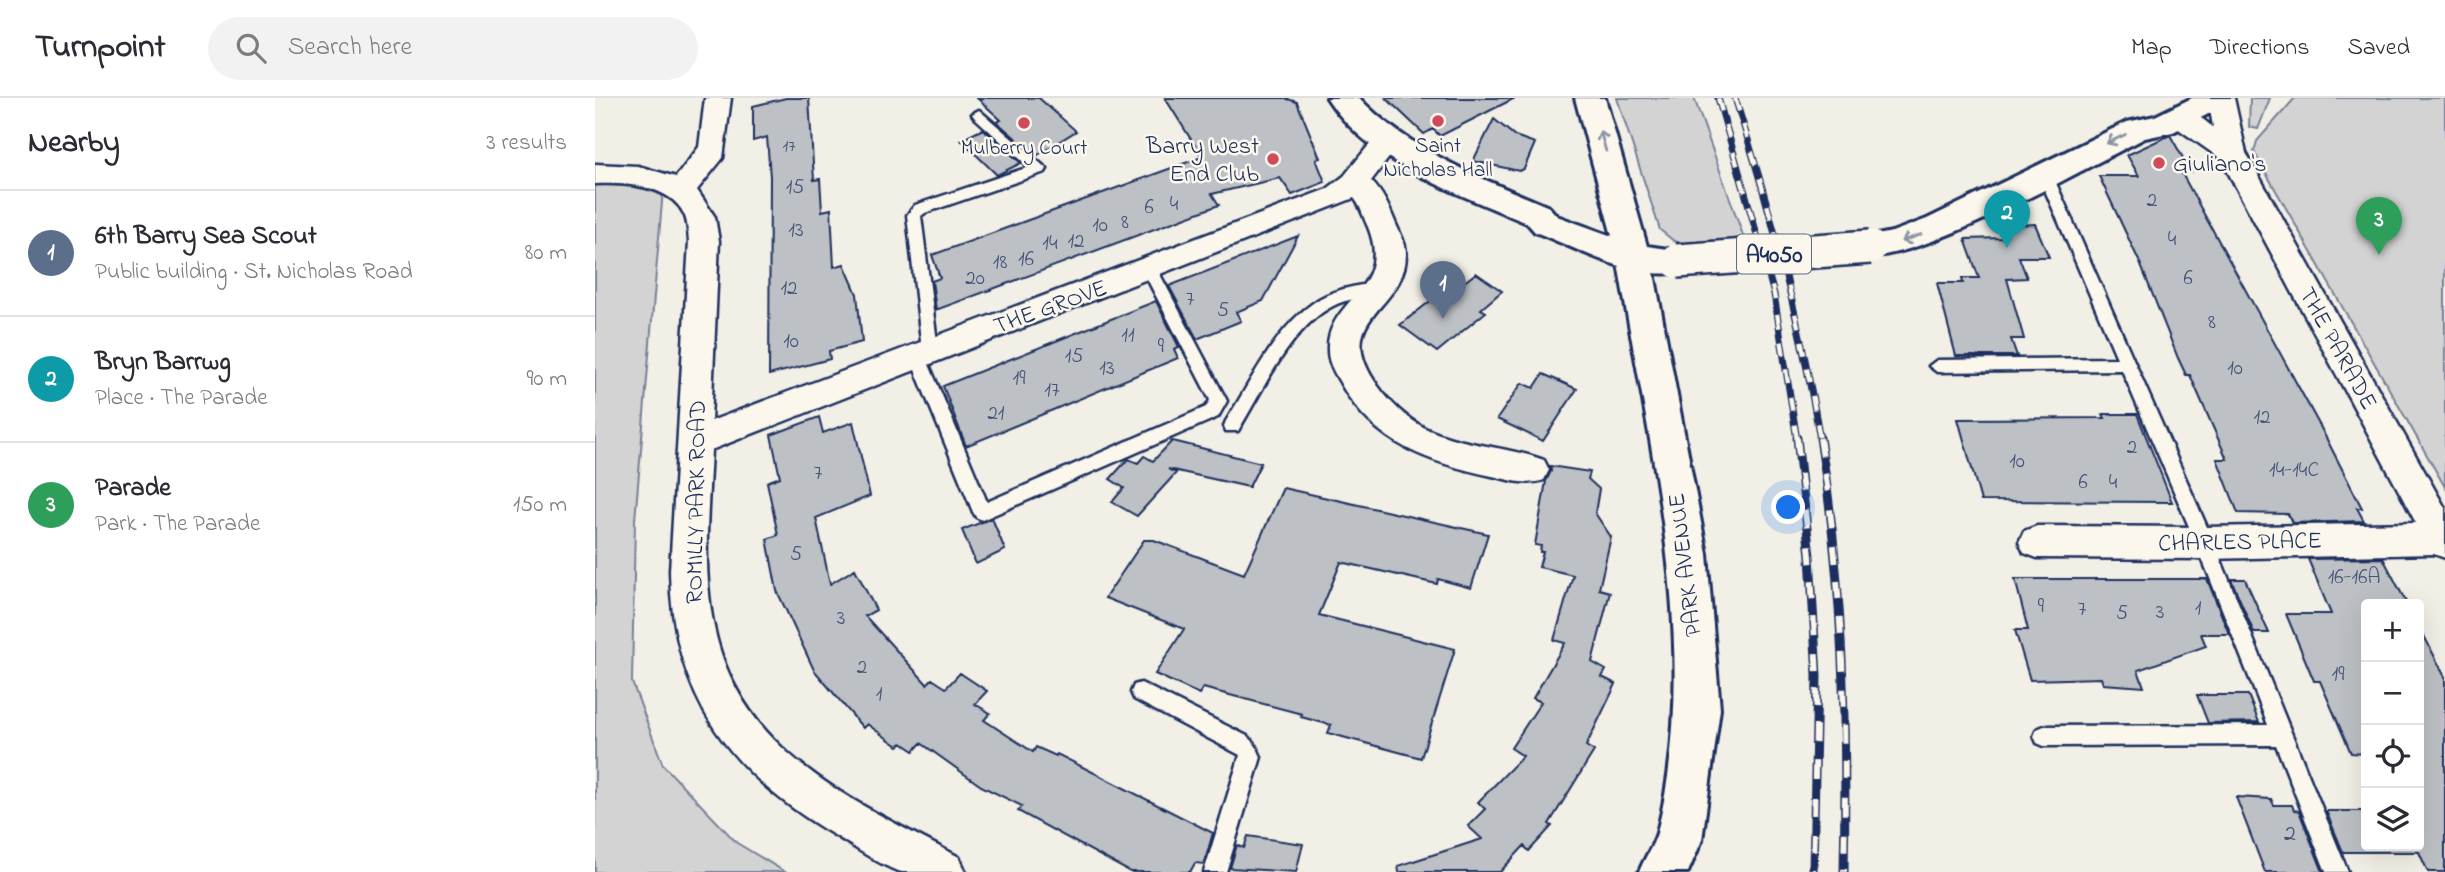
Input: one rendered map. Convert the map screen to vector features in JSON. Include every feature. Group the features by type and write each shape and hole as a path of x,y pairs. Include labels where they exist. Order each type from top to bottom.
{"main road":[{"name":"A4050","path":"1342,98 1387,142 1419,162 1538,215 1546,224 1634,257 1677,261 1870,247 1915,238 2138,129 2162,125 2219,98"},
{"name":"PARK AVENUE","path":"1590,98 1634,257 1687,554 1698,709 1679,840 1663,872"},
{"path":"1538,215 1585,215 1598,207 1615,183"}],"street":[{"path":"595,174 638,176 680,192 709,158 713,147 718,98"},
{"name":"THE PARADE","path":"2219,98 2232,153 2444,540"},
{"name":"THE PARADE","path":"2180,117 2199,128 2219,149 2232,153"},
{"name":"THE GROVE","path":"693,442 1337,196 1354,183 1387,142"},
{"path":"1354,183 1370,194 1391,252 1389,267 1343,343 1345,360 1382,418 1427,446 1532,470"},
{"name":"ROMILLY PARK ROAD","path":"680,192 699,212 704,241 693,442 690,594 699,646 721,702 748,743 792,784 850,821 944,872"},
{"name":"CHARLES PLACE","path":"2037,542 2444,540"}],"lane":[{"path":"979,114 1040,169 920,209 914,215 923,353 982,512 1212,412 1219,401 1150,269"},
{"path":"2045,174 2205,543 2337,872"},
{"path":"1232,426 1294,330 1317,307 1347,292 1375,289"},
{"path":"1937,366 2129,363"},
{"path":"1141,692 1240,743 1247,748 1251,757 1215,872"},
{"path":"2044,736 2282,735"}],"shaded area":[{"path":"1617,98 1694,98 1744,238 1683,243 1674,241 1660,230"},
{"path":"2250,98 2270,98 2258,129 2249,127"},
{"path":"2295,98 2445,98 2445,487 2254,152 2257,141"},
{"path":"625,178 663,190 635,520 632,682 663,765 737,843 785,872 595,872 595,183"}],"building":[{"path":"786,98 809,98 814,180 820,179 822,211 831,209 834,267 844,264 857,294 862,342 829,351 830,359 769,375 770,177 767,137 753,141 753,106"},
{"path":"977,98 1039,98 1076,131 1036,156 997,122 1001,120"},
{"path":"1165,98 1285,98 1297,102 1320,158 1316,159 1325,182 1292,195 1280,178 1212,194 1219,205 936,310 932,281 940,278 932,255 1202,157"},
{"name":"Saint Nicholas Hall","path":"1386,98 1515,98 1440,136 1433,129 1424,134"},
{"path":"1494,119 1515,136 1535,143 1524,169 1519,171 1473,161"},
{"path":"983,129 1021,163 997,175 961,140"},
{"path":"2170,135 2191,172 2181,172 2321,428 2362,508 2357,508 2364,521 2292,523 2288,514 2238,513 2217,459 2227,459 2190,375 2186,375 2178,358 2140,263 2099,176 2139,176 2127,155"},
{"path":"2035,224 2049,257 2019,257 2027,278 2007,279 2024,339 2011,339 2017,356 1956,356 1937,283 1963,283 1962,278 1979,278 1965,239 2003,238 1998,226"},
{"path":"1298,236 1263,301 1236,312 1241,321 1197,339 1169,286"},
{"path":"1476,273 1502,291 1481,309 1486,312 1437,352 1400,325 1448,287 1453,291"},
{"path":"1156,301 1179,347 1174,349 1178,358 966,446 943,386"},
{"path":"1543,374 1577,389 1543,441 1497,419 1522,383 1534,388"},
{"path":"2103,414 2137,414 2172,502 1981,501 1958,419 2105,418"},
{"path":"819,417 823,433 853,422 870,496 816,518 830,584 855,569 876,610 865,616 927,684 932,679 946,688 960,673 987,691 975,704 990,713 984,720 1033,752 1036,747 1056,756 1057,754 1213,833 1204,864 1195,863 1190,872 1130,872 1018,811 1022,806 981,786 921,743 914,751 902,743 898,746 867,724 863,728 814,670 777,591 767,539 778,535 767,482 780,477 771,435"},
{"path":"1172,441 1261,463 1249,487 1168,469 1176,473 1137,516 1112,502 1124,488 1110,479 1128,459 1138,463 1144,456 1153,461"},
{"path":"1550,466 1590,472 1588,479 1599,489 1595,513 1611,537 1599,589 1610,592 1592,662 1606,670 1602,677 1616,684 1586,746 1594,751 1549,824 1552,826 1529,851 1524,846 1500,872 1399,872 1398,866 1482,839 1468,826 1485,809 1478,802 1523,756 1511,748 1541,702 1533,698 1565,643 1554,640 1573,575 1539,567 1543,552 1540,552 1541,546 1535,545"},
{"path":"1283,488 1488,534 1471,588 1438,579 1437,584 1341,562 1319,615 1455,649 1421,758 1328,733 1331,725 1301,717 1302,714 1203,688 1199,694 1155,674 1184,629 1105,598 1144,540 1154,540 1244,574"},
{"path":"992,518 1005,550 976,564 962,530"},
{"path":"2383,558 2404,599 2361,599 2361,754 2351,753 2320,681 2314,681 2286,614 2331,614 2308,559"},
{"path":"2015,579 2207,579 2229,634 2201,634 2206,646 2138,670 2144,687 2103,684 2101,678 2030,680 2015,630 2028,630"},
{"path":"2231,579 2245,579 2269,633 2254,633"},
{"path":"2424,636 2445,677 2445,872 2428,872 2419,852 2343,852 2326,811 2361,811 2361,851 2424,851"},
{"path":"2197,695 2248,695 2259,722 2208,723"},
{"path":"2236,797 2271,799 2274,805 2292,805 2294,810 2299,811 2323,872 2265,872"},
{"path":"1248,836 1303,844 1296,872 1230,868 1237,845 1244,848"}],"railway":[{"path":"1718,98 1774,294 1797,440"},
{"path":"1735,98 1784,268 1804,353 1820,440"},
{"path":"1797,438 1810,556 1817,676 1813,872"},
{"path":"1820,438 1834,546 1842,655 1844,872"}],"place":[{"name":"Saint Nicholas Hall","path":"1438,121"},
{"name":"Mulberry Court","path":"1024,123"},
{"name":"Barry West End Club","path":"1273,159"},
{"name":"Giuliano's","path":"2159,163"},
{"name":"Bryn Barrwg","path":"2007,248"},
{"name":"Parade","path":"2379,255"},
{"name":"6th Barry Sea Scout","path":"1443,319"}]}
